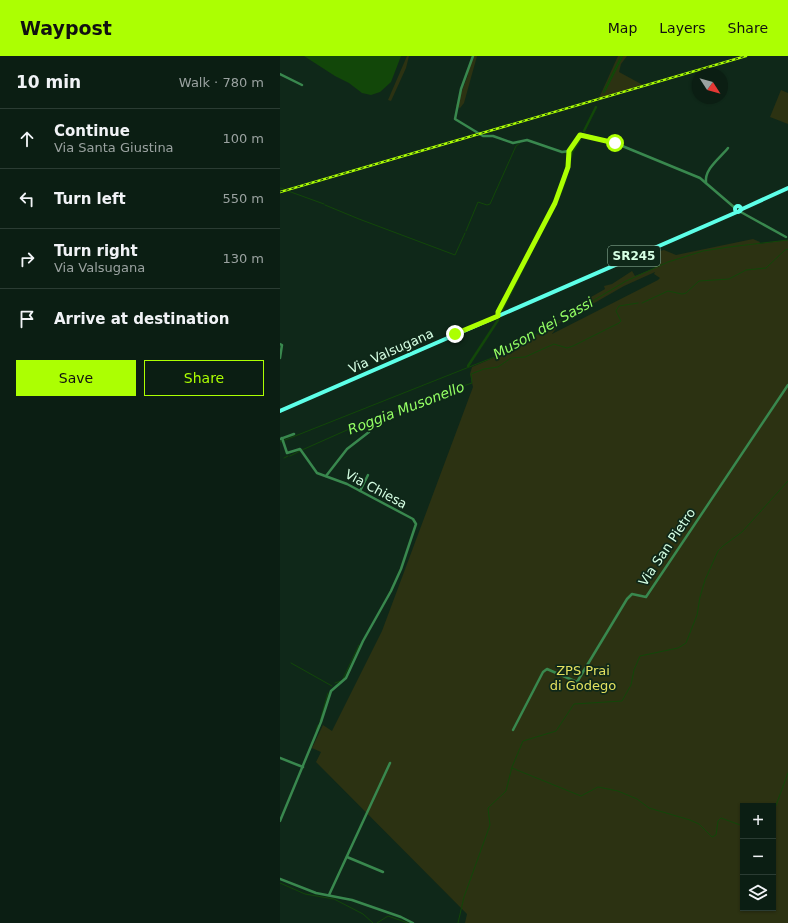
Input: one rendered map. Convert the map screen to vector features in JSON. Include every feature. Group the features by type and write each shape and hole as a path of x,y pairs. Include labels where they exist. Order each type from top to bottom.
{"main road":[{"name":"SR245","path":"555,291 788,188"},
{"name":"Via Valsugana","path":"280,411 555,291"}],"street":[{"path":"473,56 461,89 455,118 483,136 493,136 513,143 527,140 562,152 570,153"},
{"path":"280,74 302,86"},
{"path":"498,316 498,312 555,203 564,178 570,153 580,135 615,143 700,178 738,210 786,237"},
{"path":"706,183 706,178 711,168 728,148"},
{"path":"280,344 282,345 280,358"},
{"name":"Via San Pietro","path":"513,730 543,672 547,669 577,682 627,599 632,594 646,597 788,385"},
{"name":"Via Chiesa","path":"326,476 347,449 369,432"},
{"path":"282,440 294,434"},
{"name":"Via Chiesa","path":"282,440 287,453 301,449 314,471 360,491 416,522 395,583 362,641 346,678 331,691 321,722 303,767"},
{"path":"360,491 368,475"},
{"path":"280,758 303,767 280,821"},
{"path":"330,895 390,763"},
{"path":"347,857 383,872"},
{"path":"280,879 313,892 352,900 401,916 413,923"}],"green space":[{"path":"407,56 409,56 406,68 391,101 388,100"},
{"path":"474,56 477,56 464,103 460,108 456,106 468,75 468,68"},
{"path":"618,56 627,56 621,64 619,72 643,85 599,98"},
{"path":"781,90 788,93 788,124 770,117"},
{"name":"ZPS Prai di Godego","path":"753,239 760,242 759,244 788,240 788,923 465,923 467,914 316,762 321,752 312,748 323,725 332,731 382,631 473,387 470,374 472,367 509,351 585,307 579,304 605,289 604,286 612,284 632,271 635,276 655,268 653,262 661,262 660,251 664,250 676,255","holes":["655,272 654,274 660,278 552,334 557,327 556,325 624,286"]}],"shaded area":[{"path":"304,56 401,56 391,82 380,92 371,95 362,93 349,83 335,76"}],"waterway":[{"path":"604,92 622,56"},
{"path":"584,131 596,107"},
{"path":"558,199 565,181 572,152 582,136"},
{"path":"466,231 478,202 487,205 490,204 516,146 520,143"},
{"path":"563,153 572,152"},
{"path":"280,188 284,189"},
{"path":"288,191 324,204"},
{"path":"325,205 455,255 465,233"},
{"path":"502,310 552,210"},
{"name":"Muson dei Sassi","path":"280,442 507,352 626,281 668,262 703,251 788,240"},
{"name":"Roggia Musonello","path":"642,303 668,291 682,294 686,293 699,281 729,279 746,270 766,268 785,250 788,249"},
{"name":"Roggia Musonello","path":"302,450 383,414 415,407 434,396 472,383 471,374 484,369 498,367 511,358 525,357 554,344 567,348 573,346 619,323 621,321 616,311 619,306 638,303"},
{"path":"468,366 498,320"},
{"path":"290,456 300,451"},
{"name":"Roggia Musonello","path":"284,458 288,456"},
{"path":"458,923 464,897 490,825 488,808 506,791 512,767 523,741 556,731 574,704 622,701 631,685 634,670 640,656 678,648 686,643 697,615 705,580 718,551 742,532 788,481"},
{"path":"343,679 359,645"},
{"path":"291,663 332,686"},
{"path":"335,683 341,681"},
{"path":"320,721 328,693"},
{"path":"316,730 318,725"},
{"path":"512,768 581,796 598,787 618,791 637,799 649,808 699,824 712,837 716,835 718,821 721,818 740,825"},
{"path":"776,805 788,773"},
{"path":"280,883 305,894 334,899 363,914 373,923"},
{"path":"377,923 388,916 408,923"}],"railway":[{"path":"280,192 746,56"}],"route":[{"path":"455,334 498,316 498,312 555,203 568,167 570,155 569,151 580,135 582,134 615,143"}]}
